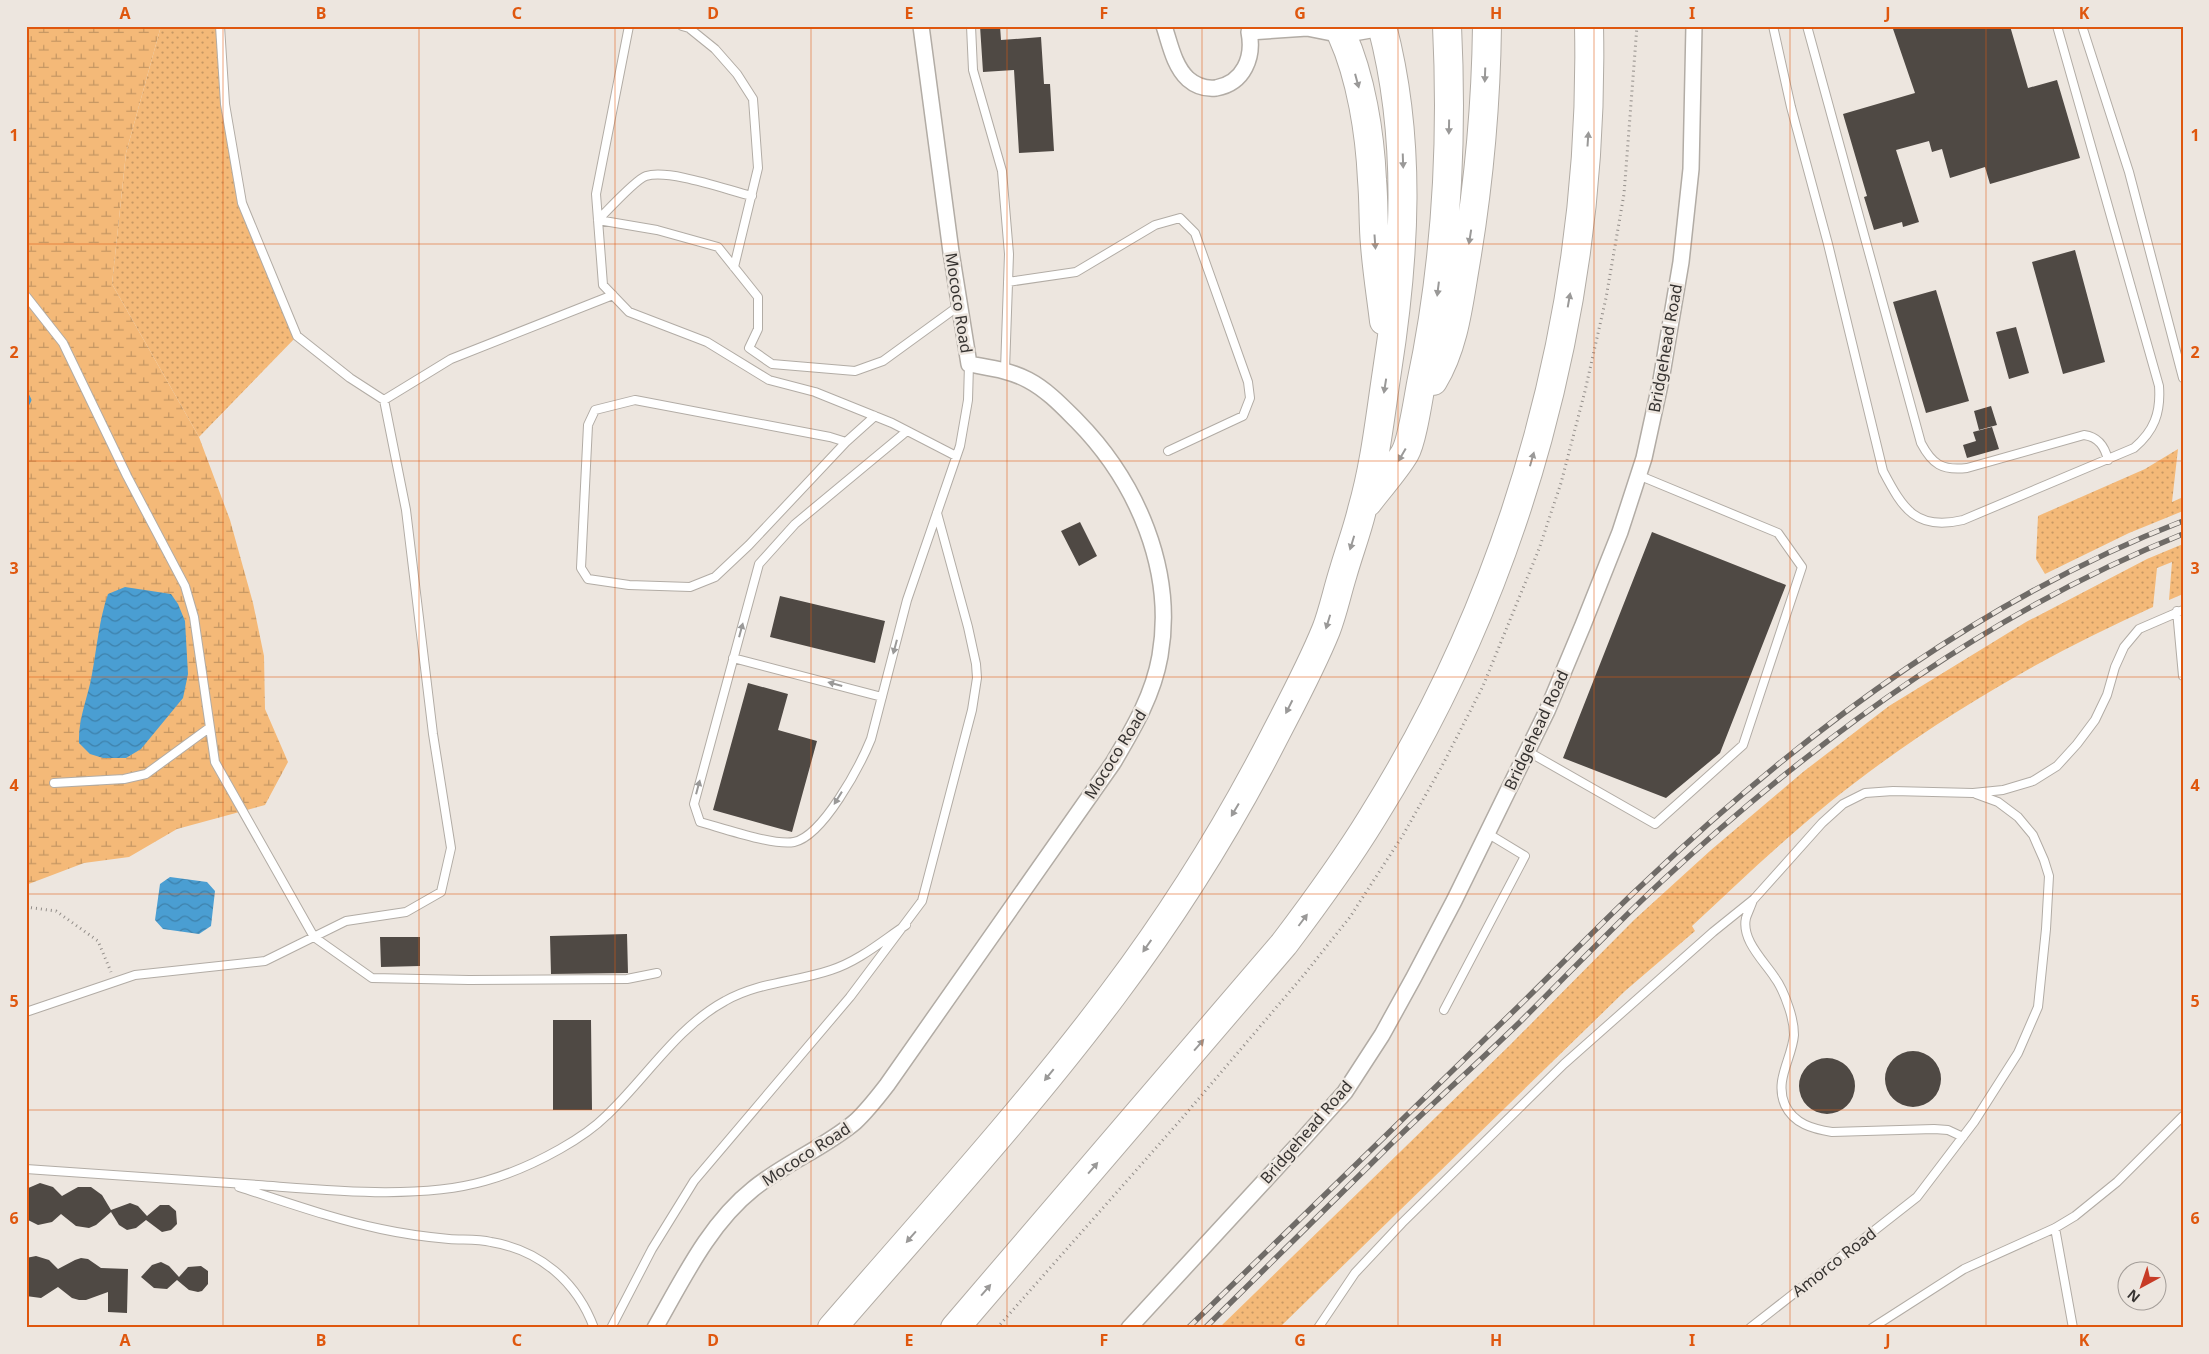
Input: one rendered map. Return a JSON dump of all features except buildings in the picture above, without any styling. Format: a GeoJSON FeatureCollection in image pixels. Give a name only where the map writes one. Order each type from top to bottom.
{"type":"FeatureCollection","features":[{"type":"Feature","properties":{"kind":"highway"},"geometry":{"type":"LineString","coordinates":[[1363,509],[1406,452],[1437,296],[1446,219],[1450,103],[1446,26]]}},
{"type":"Feature","properties":{"kind":"highway"},"geometry":{"type":"LineString","coordinates":[[1416,409],[1444,364],[1461,289],[1472,225],[1481,147],[1486,26]]}},
{"type":"Feature","properties":{"kind":"highway"},"geometry":{"type":"LineString","coordinates":[[955,1328],[1284,944],[1329,883],[1372,818],[1411,752],[1446,683],[1478,613],[1506,541],[1532,459],[1556,366],[1572,281],[1583,195],[1588,128],[1590,26]]}},
{"type":"Feature","properties":{"kind":"highway"},"geometry":{"type":"LineString","coordinates":[[832,1328],[1052,1072],[1124,979],[1200,867],[1259,767],[1294,698],[1326,628],[1363,509],[1373,460],[1400,276],[1403,176],[1397,99],[1382,27]]}},
{"type":"Feature","properties":{"kind":"highway"},"geometry":{"type":"LineString","coordinates":[[1342,35],[1349,49],[1367,133],[1372,180],[1374,246],[1389,357]]}},
{"type":"Feature","properties":{"kind":"street","name":"Mococo Road"},"geometry":{"type":"LineString","coordinates":[[655,1328],[707,1241],[730,1210],[772,1175],[830,1140],[855,1122],[872,1104],[1113,763],[1143,712],[1160,657],[1164,624],[1161,586],[1154,551],[1141,512],[1118,469],[1089,433],[1059,402],[1028,380],[1005,370],[969,364],[949,242],[920,26]]}},
{"type":"Feature","properties":{"kind":"street"},"geometry":{"type":"LineString","coordinates":[[1164,26],[1182,72],[1204,88],[1214,88],[1231,83],[1244,71],[1250,56],[1248,29],[1307,27],[1342,35],[1382,27]]}},
{"type":"Feature","properties":{"kind":"street","name":"Bridgehead Road"},"geometry":{"type":"LineString","coordinates":[[1129,1328],[1345,1092],[1382,1036],[1487,833],[1527,751],[1583,625],[1620,532],[1638,475],[1661,380],[1681,262],[1691,169],[1694,26]]}},
{"type":"Feature","properties":{"kind":"lane"},"geometry":{"type":"LineString","coordinates":[[26,1012],[135,975],[265,961],[346,922],[406,912],[441,892],[451,848],[433,734],[406,510],[384,400],[350,378],[297,336],[242,203],[225,104],[220,26]]}},
{"type":"Feature","properties":{"kind":"lane"},"geometry":{"type":"LineString","coordinates":[[629,26],[596,194],[603,285],[629,312],[707,342],[769,380],[815,392],[875,416],[956,456]]}},
{"type":"Feature","properties":{"kind":"lane"},"geometry":{"type":"LineString","coordinates":[[682,26],[689,28],[715,49],[737,74],[753,100],[758,168],[734,267]]}},
{"type":"Feature","properties":{"kind":"lane"},"geometry":{"type":"LineString","coordinates":[[971,26],[974,70],[1002,171],[1009,254],[1005,370]]}},
{"type":"Feature","properties":{"kind":"lane"},"geometry":{"type":"LineString","coordinates":[[1773,26],[1791,107],[1828,244],[1882,471],[1898,500],[1910,513],[1928,523],[1945,524],[1962,520],[2134,448],[2146,438],[2158,416],[2159,386],[2057,26]]}},
{"type":"Feature","properties":{"kind":"lane"},"geometry":{"type":"LineString","coordinates":[[1807,26],[1921,443],[1927,454],[1943,467],[1954,470],[2084,435],[2091,436],[2103,445],[2108,460]]}},
{"type":"Feature","properties":{"kind":"lane"},"geometry":{"type":"LineString","coordinates":[[2082,26],[2128,172],[2183,378]]}},
{"type":"Feature","properties":{"kind":"lane"},"geometry":{"type":"LineString","coordinates":[[598,220],[645,176],[662,174],[752,196]]}},
{"type":"Feature","properties":{"kind":"lane"},"geometry":{"type":"LineString","coordinates":[[1008,282],[1076,272],[1155,225],[1180,218],[1195,233],[1248,382],[1250,398],[1243,416],[1168,451]]}},
{"type":"Feature","properties":{"kind":"lane"},"geometry":{"type":"LineString","coordinates":[[598,220],[657,230],[718,247],[758,297],[758,329],[749,348],[772,364],[855,371],[883,361],[960,305]]}},
{"type":"Feature","properties":{"kind":"lane"},"geometry":{"type":"LineString","coordinates":[[384,400],[451,359],[613,295]]}},
{"type":"Feature","properties":{"kind":"lane"},"geometry":{"type":"LineString","coordinates":[[26,296],[63,343],[127,476],[184,586],[194,617],[215,762],[314,937],[372,978],[469,980],[627,979],[657,973]]}},
{"type":"Feature","properties":{"kind":"lane"},"geometry":{"type":"LineString","coordinates":[[907,431],[795,524],[758,564],[694,804],[700,822],[776,842],[793,843],[807,838],[820,826],[862,760],[871,739],[907,600],[956,456],[968,400],[969,364]]}},
{"type":"Feature","properties":{"kind":"lane"},"geometry":{"type":"LineString","coordinates":[[846,442],[830,436],[635,400],[595,410],[588,425],[581,568],[588,579],[629,585],[690,587],[715,578],[749,545],[846,442],[875,416]]}},
{"type":"Feature","properties":{"kind":"lane"},"geometry":{"type":"LineString","coordinates":[[1527,751],[1655,824],[1743,745],[1802,567],[1778,533],[1638,475]]}},
{"type":"Feature","properties":{"kind":"lane"},"geometry":{"type":"LineString","coordinates":[[611,1328],[652,1249],[694,1181],[850,997],[906,925],[922,901],[972,710],[977,678],[968,627],[937,513]]}},
{"type":"Feature","properties":{"kind":"lane"},"geometry":{"type":"LineString","coordinates":[[1318,1328],[1355,1273],[1402,1223],[1516,1110],[1604,1028],[1754,899],[1822,823],[1843,804],[1865,793],[1893,790],[1973,793],[2003,790],[2033,780],[2056,766],[2077,744],[2095,720],[2107,695],[2115,667],[2124,647],[2139,629],[2180,610],[2183,676]]}},
{"type":"Feature","properties":{"kind":"lane"},"geometry":{"type":"LineString","coordinates":[[733,658],[882,696]]}},
{"type":"Feature","properties":{"kind":"lane"},"geometry":{"type":"LineString","coordinates":[[54,783],[124,779],[146,774],[209,728]]}},
{"type":"Feature","properties":{"kind":"lane","name":"Amorco Road"},"geometry":{"type":"LineString","coordinates":[[1750,1328],[1918,1196],[1963,1138],[2018,1053],[2038,1007],[2049,876],[2033,835],[2018,817],[1998,802],[1973,793]]}},
{"type":"Feature","properties":{"kind":"lane"},"geometry":{"type":"LineString","coordinates":[[1444,1010],[1525,856],[1487,833]]}},
{"type":"Feature","properties":{"kind":"lane"},"geometry":{"type":"LineString","coordinates":[[1754,899],[1746,919],[1747,934],[1752,946],[1776,979],[1789,1007],[1793,1025],[1794,1036],[1782,1080],[1781,1091],[1789,1111],[1804,1124],[1815,1130],[1832,1132],[1934,1129],[1948,1130],[1963,1138]]}},
{"type":"Feature","properties":{"kind":"lane"},"geometry":{"type":"LineString","coordinates":[[26,1168],[228,1184],[397,1191],[441,1189],[484,1182],[562,1148],[605,1118],[675,1041],[700,1018],[725,1000],[757,988],[830,971],[855,960],[906,925]]}},
{"type":"Feature","properties":{"kind":"lane"},"geometry":{"type":"LineString","coordinates":[[1872,1328],[1964,1269],[2055,1228],[2075,1216],[2117,1182],[2183,1116]]}},
{"type":"Feature","properties":{"kind":"lane"},"geometry":{"type":"LineString","coordinates":[[228,1184],[342,1220],[381,1229],[450,1239],[491,1242],[517,1249],[541,1260],[561,1274],[590,1316],[594,1328]]}},
{"type":"Feature","properties":{"kind":"lane"},"geometry":{"type":"LineString","coordinates":[[2055,1228],[2073,1328]]}},
{"type":"Feature","properties":{"kind":"path"},"geometry":{"type":"LineString","coordinates":[[26,908],[56,911],[98,941],[116,982]]}},
{"type":"Feature","properties":{"kind":"green space"},"geometry":{"type":"Polygon","coordinates":[[[26,26],[161,26],[126,153],[112,284],[199,437],[230,520],[253,603],[264,656],[265,709],[288,762],[265,805],[177,829],[129,857],[84,863],[26,885],[26,26]]]}},
{"type":"Feature","properties":{"kind":"green space"},"geometry":{"type":"Polygon","coordinates":[[[161,26],[220,26],[225,104],[242,203],[297,336],[199,437],[112,284],[126,153],[161,26]]]}},
{"type":"Feature","properties":{"kind":"green space"},"geometry":{"type":"Polygon","coordinates":[[[2178,449],[2172,502],[2181,498],[2183,486],[2183,511],[2129,533],[2045,574],[2036,559],[2038,516],[2145,469],[2178,449]]]}},
{"type":"Feature","properties":{"kind":"green space"},"geometry":{"type":"Polygon","coordinates":[[[2183,544],[2183,594],[2169,600],[2172,562],[2157,568],[2153,607],[2068,648],[1985,694],[1945,719],[1868,773],[1795,832],[1692,926],[1695,931],[1625,991],[1279,1328],[1219,1328],[1510,1045],[1634,920],[1711,850],[1803,772],[1889,706],[2026,622],[2147,559],[2183,544]]]}},
{"type":"Feature","properties":{"kind":"water"},"geometry":{"type":"Polygon","coordinates":[[[125,587],[171,594],[178,604],[185,621],[188,674],[183,698],[141,749],[126,758],[103,758],[90,754],[79,743],[80,725],[90,683],[102,614],[108,594],[125,587]]]}},
{"type":"Feature","properties":{"kind":"water"},"geometry":{"type":"Polygon","coordinates":[[[170,877],[207,882],[215,891],[211,926],[199,934],[163,929],[155,920],[160,884],[170,877]]]}},
{"type":"Feature","properties":{"kind":"waterway"},"geometry":{"type":"LineString","coordinates":[[26,394],[29,400],[26,406]]}},
{"type":"Feature","properties":{"kind":"railway"},"geometry":{"type":"LineString","coordinates":[[1188,1328],[1628,898],[1765,775],[1829,724],[1895,676],[1964,631],[2035,590],[2108,553],[2183,521]]}},
{"type":"Feature","properties":{"kind":"railway"},"geometry":{"type":"LineString","coordinates":[[1205,1328],[1399,1136],[1521,1021],[1643,899],[1719,829],[1780,779],[1842,730],[1906,684],[1972,641],[2041,601],[2111,566],[2183,534]]}}]}
